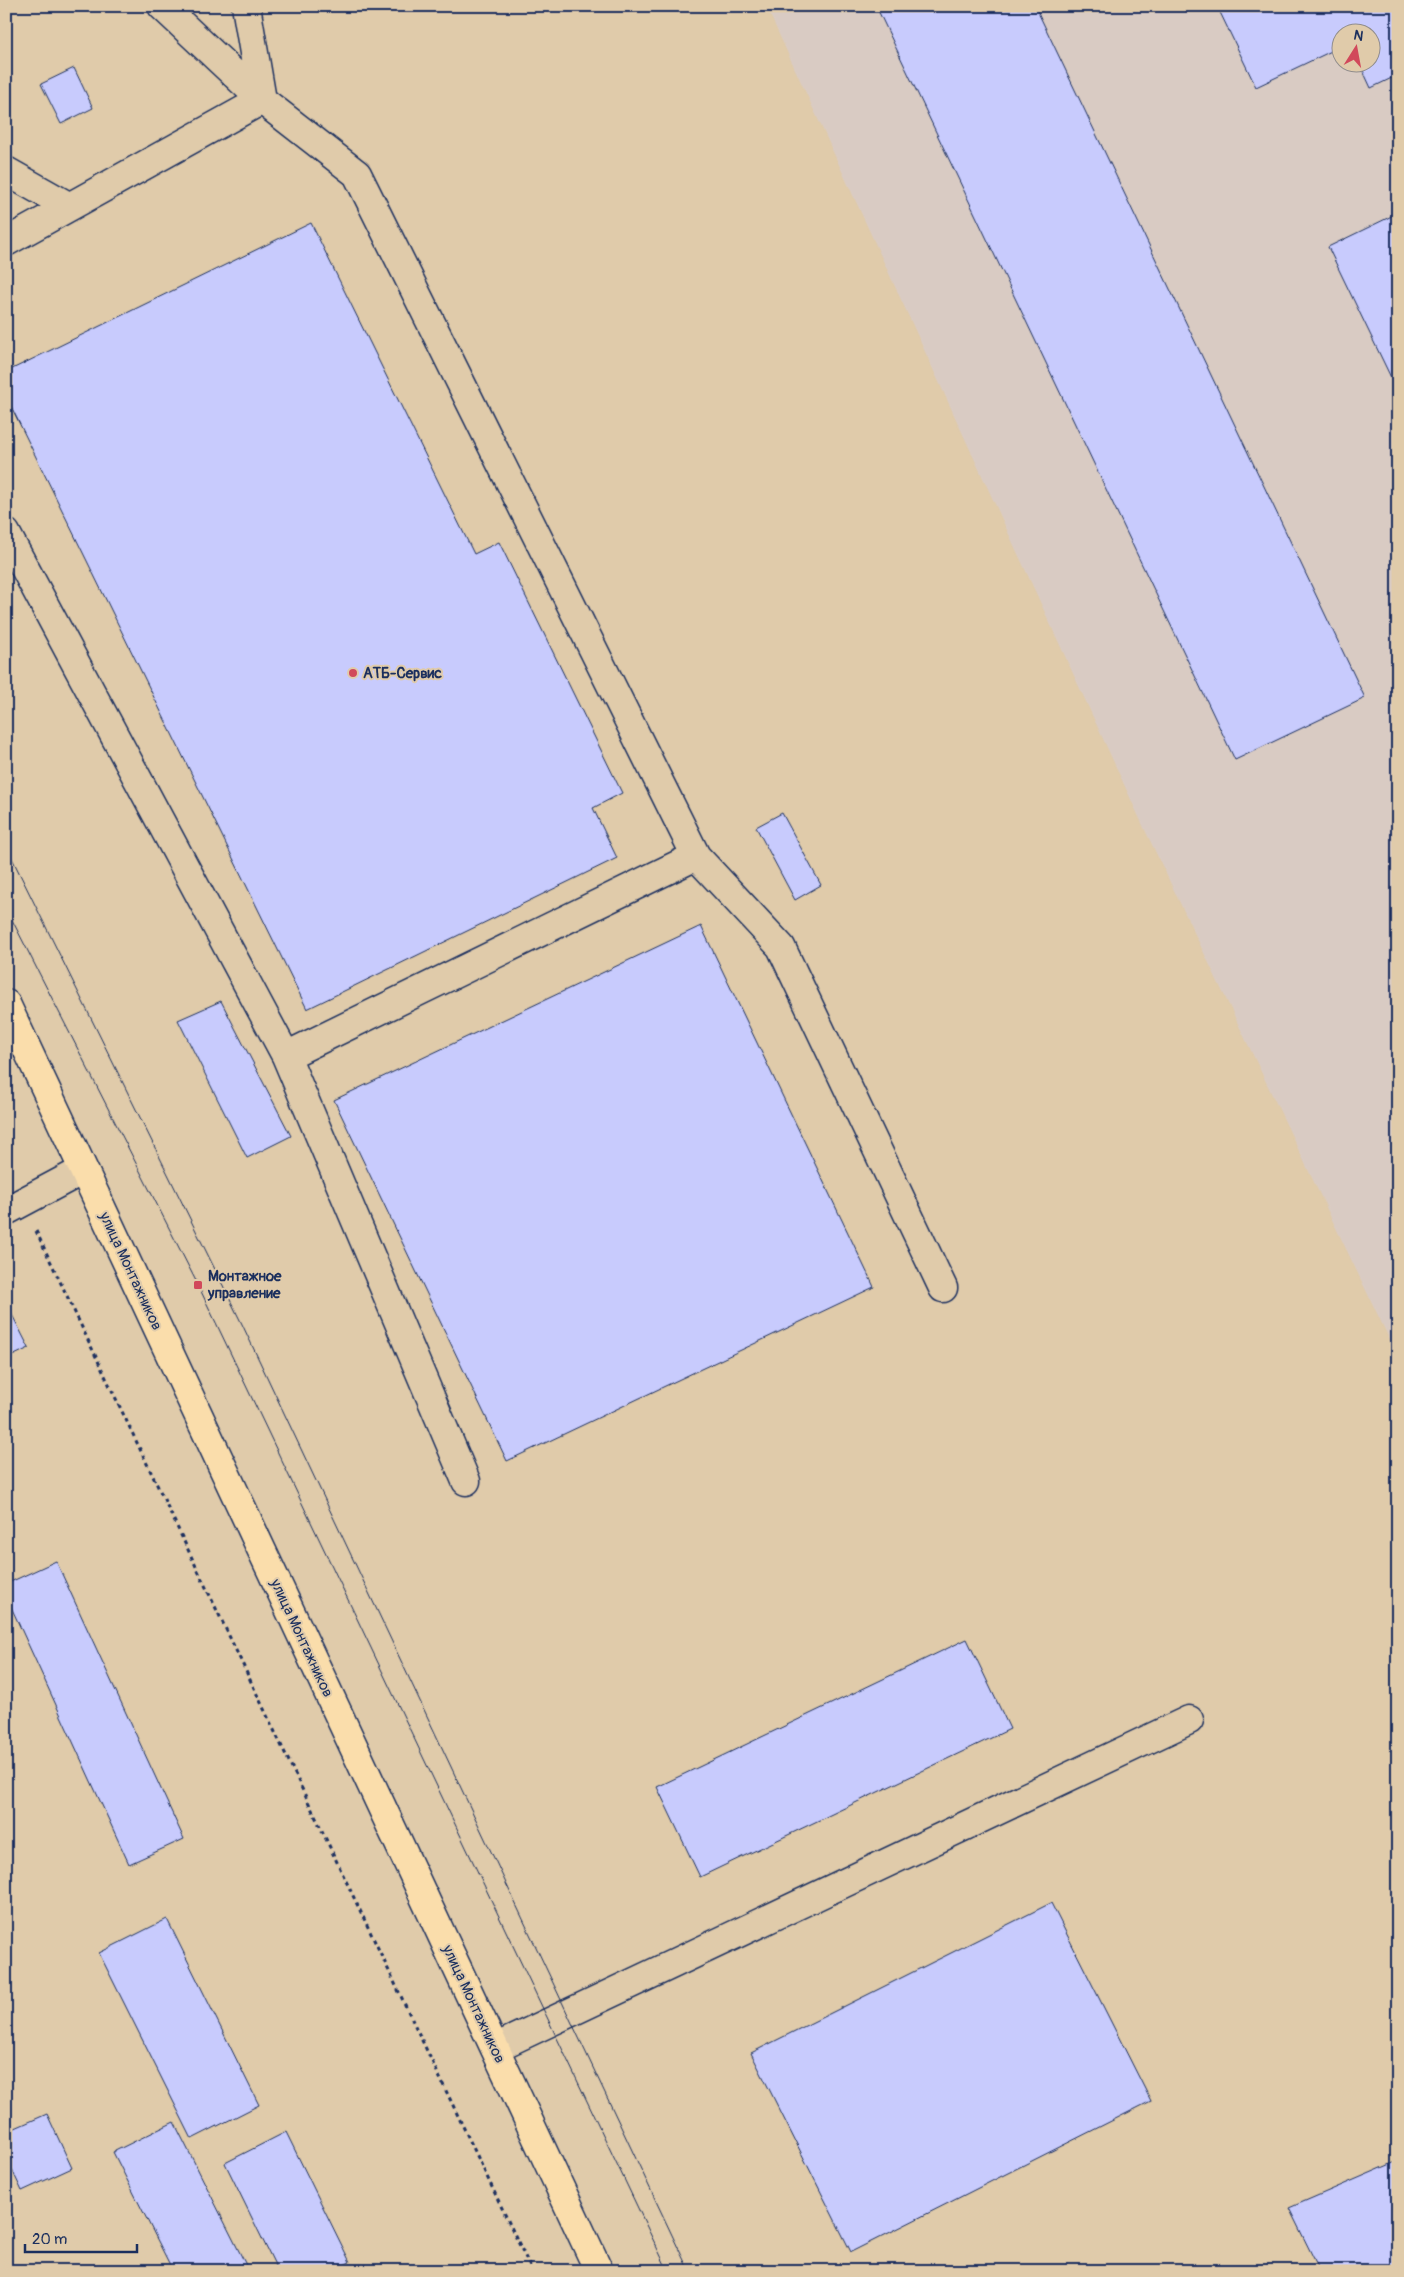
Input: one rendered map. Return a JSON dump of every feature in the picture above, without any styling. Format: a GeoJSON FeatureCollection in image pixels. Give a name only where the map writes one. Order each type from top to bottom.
{"type":"FeatureCollection","features":[{"type":"Feature","properties":{"kind":"main road","name":"улица Монтажников"},"geometry":{"type":"LineString","coordinates":[[6,1004],[599,2271]]}},
{"type":"Feature","properties":{"kind":"lane"},"geometry":{"type":"LineString","coordinates":[[162,6],[262,100],[357,174],[696,856],[781,947],[943,1288]]}},
{"type":"Feature","properties":{"kind":"lane"},"geometry":{"type":"LineString","coordinates":[[246,6],[262,100]]}},
{"type":"Feature","properties":{"kind":"lane"},"geometry":{"type":"LineString","coordinates":[[6,242],[262,100]]}},
{"type":"Feature","properties":{"kind":"lane"},"geometry":{"type":"LineString","coordinates":[[6,170],[68,206]]}},
{"type":"Feature","properties":{"kind":"lane"},"geometry":{"type":"LineString","coordinates":[[6,533],[286,1056],[466,1481]]}},
{"type":"Feature","properties":{"kind":"lane"},"geometry":{"type":"LineString","coordinates":[[286,1056],[696,856]]}},
{"type":"Feature","properties":{"kind":"lane"},"geometry":{"type":"LineString","coordinates":[[14,1206],[83,1170]]}},
{"type":"Feature","properties":{"kind":"lane"},"geometry":{"type":"LineString","coordinates":[[495,2048],[1189,1720]]}},
{"type":"Feature","properties":{"kind":"path"},"geometry":{"type":"LineString","coordinates":[[14,1206],[532,2271]]}},
{"type":"Feature","properties":{"kind":"shaded area"},"geometry":{"type":"Polygon","coordinates":[[[766,6],[1398,6],[1398,1357],[1145,830],[766,6]]]}},
{"type":"Feature","properties":{"kind":"building"},"geometry":{"type":"Polygon","coordinates":[[[876,6],[1035,6],[1365,698],[1235,760],[876,6]]]}},
{"type":"Feature","properties":{"kind":"building"},"geometry":{"type":"Polygon","coordinates":[[[1217,6],[1398,6],[1398,75],[1371,88],[1364,72],[1382,72],[1382,22],[1332,22],[1332,51],[1256,87],[1217,6]]]}},
{"type":"Feature","properties":{"kind":"building"},"geometry":{"type":"Polygon","coordinates":[[[74,68],[93,108],[61,124],[41,84],[74,68]]]}},
{"type":"Feature","properties":{"kind":"building"},"geometry":{"type":"Polygon","coordinates":[[[1398,213],[1398,392],[1328,247],[1398,213]]]}},
{"type":"Feature","properties":{"kind":"building","name":"АТБ-Сервис"},"geometry":{"type":"Polygon","coordinates":[[[311,223],[474,554],[499,542],[622,793],[593,808],[617,858],[307,1009],[6,396],[6,372],[311,223]]]}},
{"type":"Feature","properties":{"kind":"building"},"geometry":{"type":"Polygon","coordinates":[[[782,813],[821,885],[795,900],[756,827],[782,813]]]}},
{"type":"Feature","properties":{"kind":"building"},"geometry":{"type":"Polygon","coordinates":[[[701,926],[874,1287],[507,1461],[334,1100],[701,926]]]}},
{"type":"Feature","properties":{"kind":"building"},"geometry":{"type":"Polygon","coordinates":[[[221,1001],[291,1136],[247,1158],[178,1020],[221,1001]]]}},
{"type":"Feature","properties":{"kind":"building"},"geometry":{"type":"Polygon","coordinates":[[[6,1303],[29,1348],[6,1359],[6,1303]]]}},
{"type":"Feature","properties":{"kind":"building"},"geometry":{"type":"Polygon","coordinates":[[[56,1561],[184,1839],[129,1864],[6,1596],[6,1584],[56,1561]]]}},
{"type":"Feature","properties":{"kind":"building"},"geometry":{"type":"Polygon","coordinates":[[[967,1639],[1010,1729],[700,1877],[657,1787],[967,1639]]]}},
{"type":"Feature","properties":{"kind":"building"},"geometry":{"type":"Polygon","coordinates":[[[1051,1903],[1151,2101],[851,2252],[751,2053],[1051,1903]]]}},
{"type":"Feature","properties":{"kind":"building"},"geometry":{"type":"Polygon","coordinates":[[[167,1919],[259,2105],[192,2139],[99,1953],[167,1919]]]}},
{"type":"Feature","properties":{"kind":"building"},"geometry":{"type":"Polygon","coordinates":[[[47,2114],[72,2168],[22,2191],[6,2157],[6,2132],[47,2114]]]}},
{"type":"Feature","properties":{"kind":"building"},"geometry":{"type":"Polygon","coordinates":[[[174,2122],[249,2271],[173,2271],[113,2152],[174,2122]]]}},
{"type":"Feature","properties":{"kind":"building"},"geometry":{"type":"Polygon","coordinates":[[[286,2132],[350,2262],[331,2271],[278,2271],[225,2163],[286,2132]]]}},
{"type":"Feature","properties":{"kind":"building"},"geometry":{"type":"Polygon","coordinates":[[[1398,2161],[1398,2271],[1320,2271],[1289,2208],[1398,2161]]]}},
{"type":"Feature","properties":{"kind":"tram line"},"geometry":{"type":"LineString","coordinates":[[6,846],[242,1324],[689,2271]]}},
{"type":"Feature","properties":{"kind":"tram line"},"geometry":{"type":"LineString","coordinates":[[6,908],[198,1285],[668,2271]]}},
{"type":"Feature","properties":{"kind":"place","name":"АТБ-Сервис"},"geometry":{"type":"Point","coordinates":[353,673]}},
{"type":"Feature","properties":{"kind":"place","name":"Монтажное управление"},"geometry":{"type":"Point","coordinates":[198,1285]}}]}
